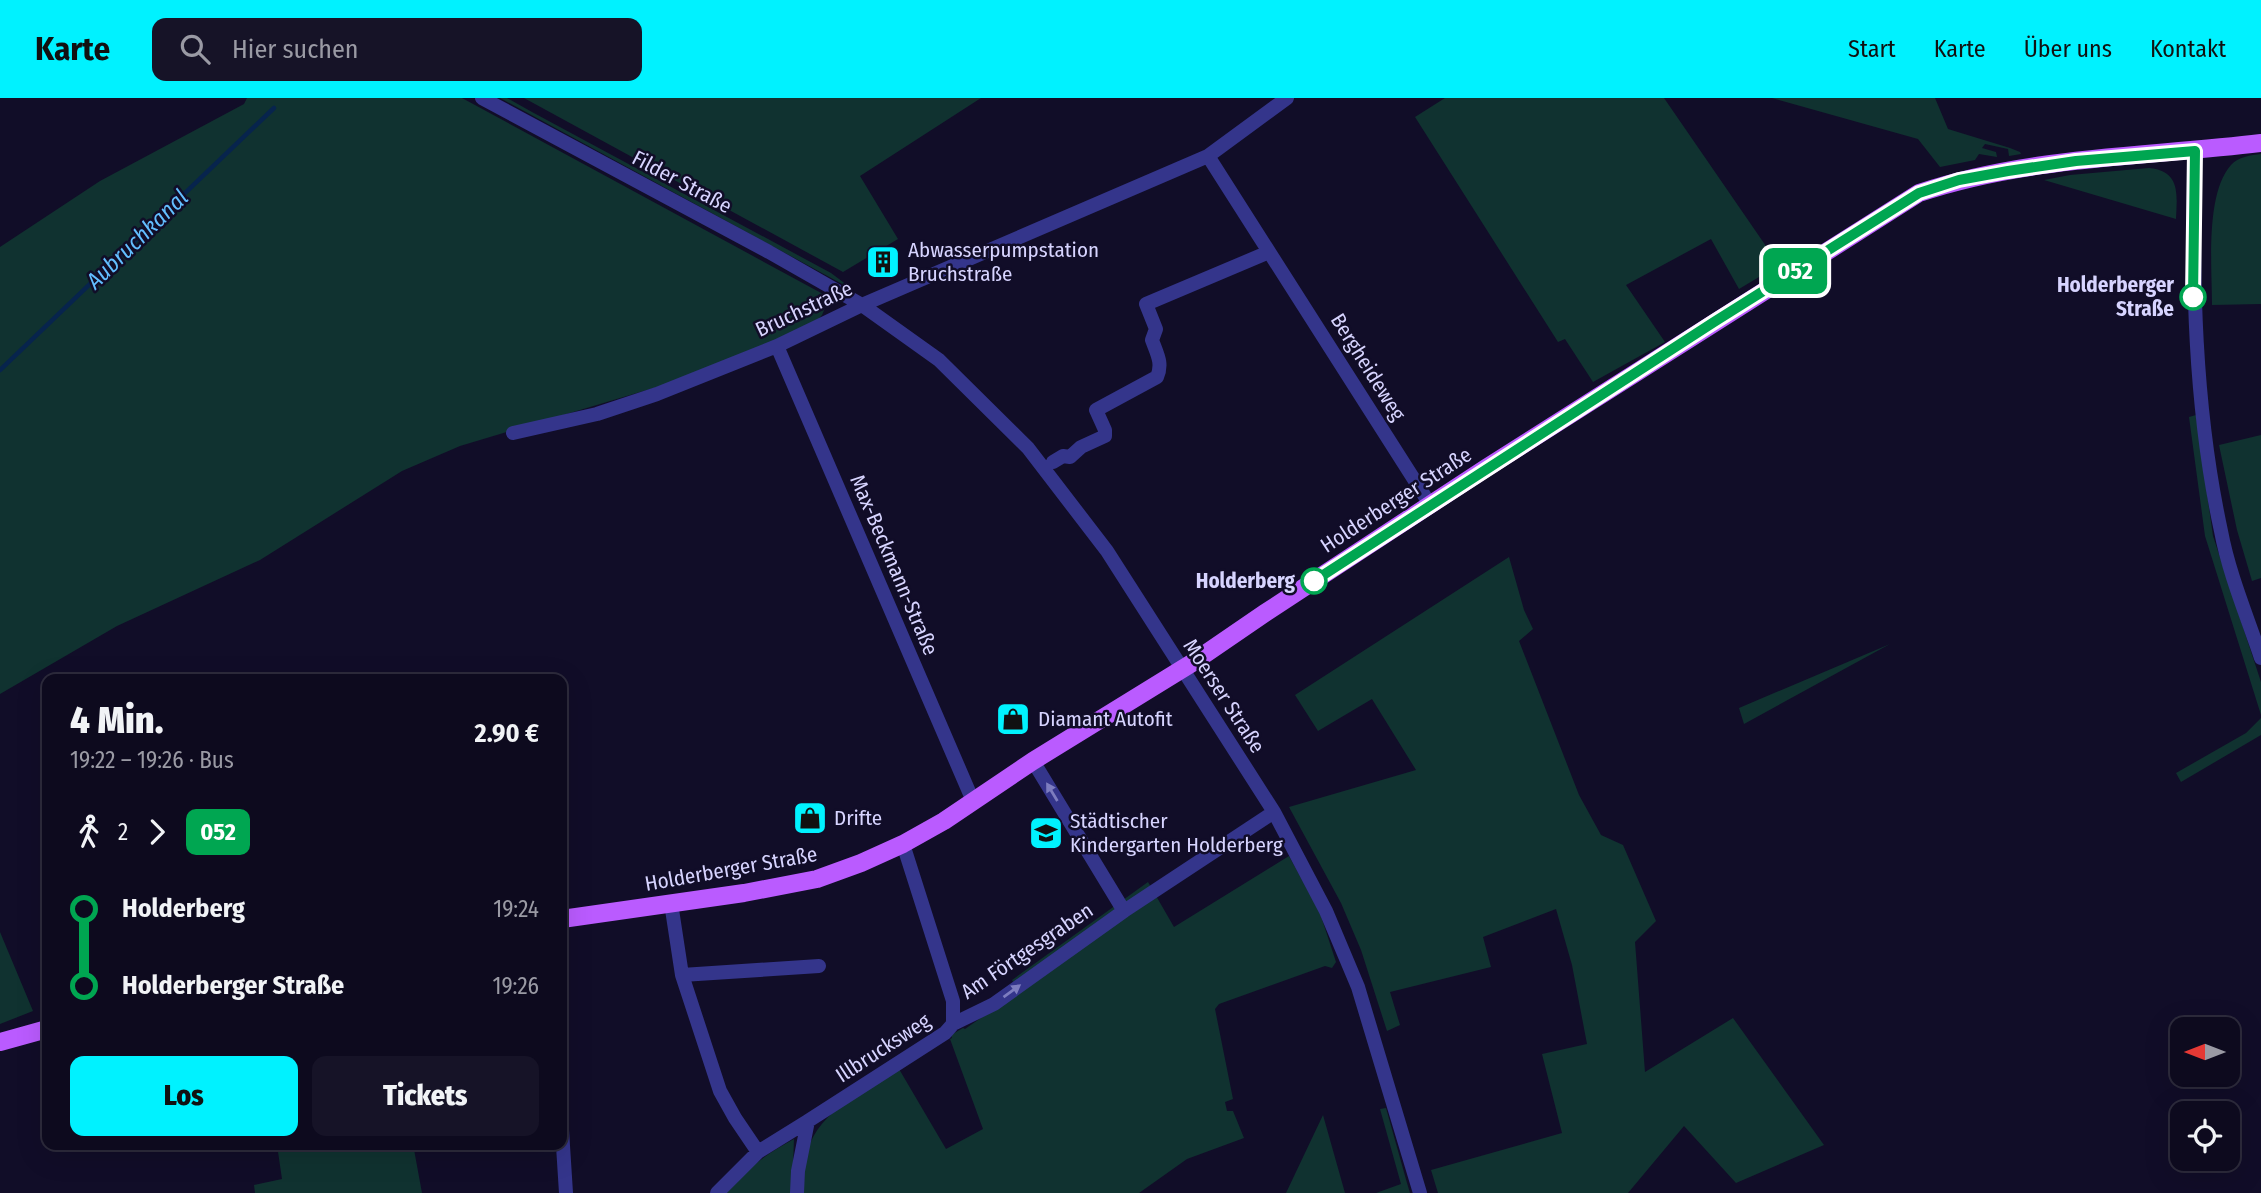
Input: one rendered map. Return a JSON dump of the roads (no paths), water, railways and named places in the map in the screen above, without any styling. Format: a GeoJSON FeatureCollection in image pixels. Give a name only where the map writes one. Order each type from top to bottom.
{"type":"FeatureCollection","features":[{"type":"Feature","properties":{"kind":"main road","name":"Holderberger Straße"},"geometry":{"type":"LineString","coordinates":[[567,918],[744,893],[817,879],[903,844],[944,821],[1033,761],[1182,669],[1714,322],[1919,193],[1959,180],[2076,161],[2261,144]]}},
{"type":"Feature","properties":{"kind":"main road"},"geometry":{"type":"LineString","coordinates":[[0,1042],[42,1030]]}},
{"type":"Feature","properties":{"kind":"street","name":"Filder Straße"},"geometry":{"type":"LineString","coordinates":[[482,98],[862,305]]}},
{"type":"Feature","properties":{"kind":"street","name":"Bruchstraße"},"geometry":{"type":"LineString","coordinates":[[513,433],[597,414],[777,346],[862,305],[1208,156],[1287,98]]}},
{"type":"Feature","properties":{"kind":"street"},"geometry":{"type":"LineString","coordinates":[[2195,151],[2193,298],[2206,452],[2221,534],[2261,657]]}},
{"type":"Feature","properties":{"kind":"street","name":"Bergheideweg"},"geometry":{"type":"LineString","coordinates":[[1208,156],[1431,506]]}},
{"type":"Feature","properties":{"kind":"street"},"geometry":{"type":"LineString","coordinates":[[1053,462],[1063,456],[1070,457],[1081,447],[1105,436],[1096,410],[1157,377],[1160,361],[1152,340],[1156,329],[1146,304],[1269,252]]}},
{"type":"Feature","properties":{"kind":"street","name":"Moerser Straße"},"geometry":{"type":"LineString","coordinates":[[862,305],[939,360],[1028,448],[1107,551],[1274,812],[1326,911],[1358,987],[1420,1193]]}},
{"type":"Feature","properties":{"kind":"street","name":"Max-Beckmann-Straße"},"geometry":{"type":"LineString","coordinates":[[777,346],[973,801]]}},
{"type":"Feature","properties":{"kind":"street","name":"Am Förtgesgraben"},"geometry":{"type":"LineString","coordinates":[[1033,761],[1124,911]]}},
{"type":"Feature","properties":{"kind":"street","name":"Am Förtgesgraben"},"geometry":{"type":"LineString","coordinates":[[953,1024],[994,1004],[1124,911],[1274,812]]}},
{"type":"Feature","properties":{"kind":"street","name":"Illbrucksweg"},"geometry":{"type":"LineString","coordinates":[[716,1193],[758,1152],[945,1033],[953,1024],[953,1001],[903,844]]}},
{"type":"Feature","properties":{"kind":"street"},"geometry":{"type":"LineString","coordinates":[[671,903],[682,975],[720,1091],[758,1152]]}},
{"type":"Feature","properties":{"kind":"street"},"geometry":{"type":"LineString","coordinates":[[682,975],[819,966]]}},
{"type":"Feature","properties":{"kind":"street"},"geometry":{"type":"LineString","coordinates":[[797,1193],[798,1171],[808,1121]]}},
{"type":"Feature","properties":{"kind":"street"},"geometry":{"type":"LineString","coordinates":[[563,1150],[566,1193]]}},
{"type":"Feature","properties":{"kind":"waterway","name":"Aubruchkanal"},"geometry":{"type":"LineString","coordinates":[[0,370],[274,108]]}},
{"type":"Feature","properties":{"kind":"place","name":"Abwasserpumpstation Bruchstraße"},"geometry":{"type":"Point","coordinates":[883,262]}},
{"type":"Feature","properties":{"kind":"place","name":"Holderberger Straße"},"geometry":{"type":"Point","coordinates":[2193,297]}},
{"type":"Feature","properties":{"kind":"place","name":"Holderberg"},"geometry":{"type":"Point","coordinates":[1314,581]}},
{"type":"Feature","properties":{"kind":"place","name":"Diamant Autofit"},"geometry":{"type":"Point","coordinates":[1013,719]}},
{"type":"Feature","properties":{"kind":"place","name":"Drifte"},"geometry":{"type":"Point","coordinates":[810,818]}},
{"type":"Feature","properties":{"kind":"place","name":"Städtischer Kindergarten Holderberg"},"geometry":{"type":"Point","coordinates":[1046,833]}}]}
